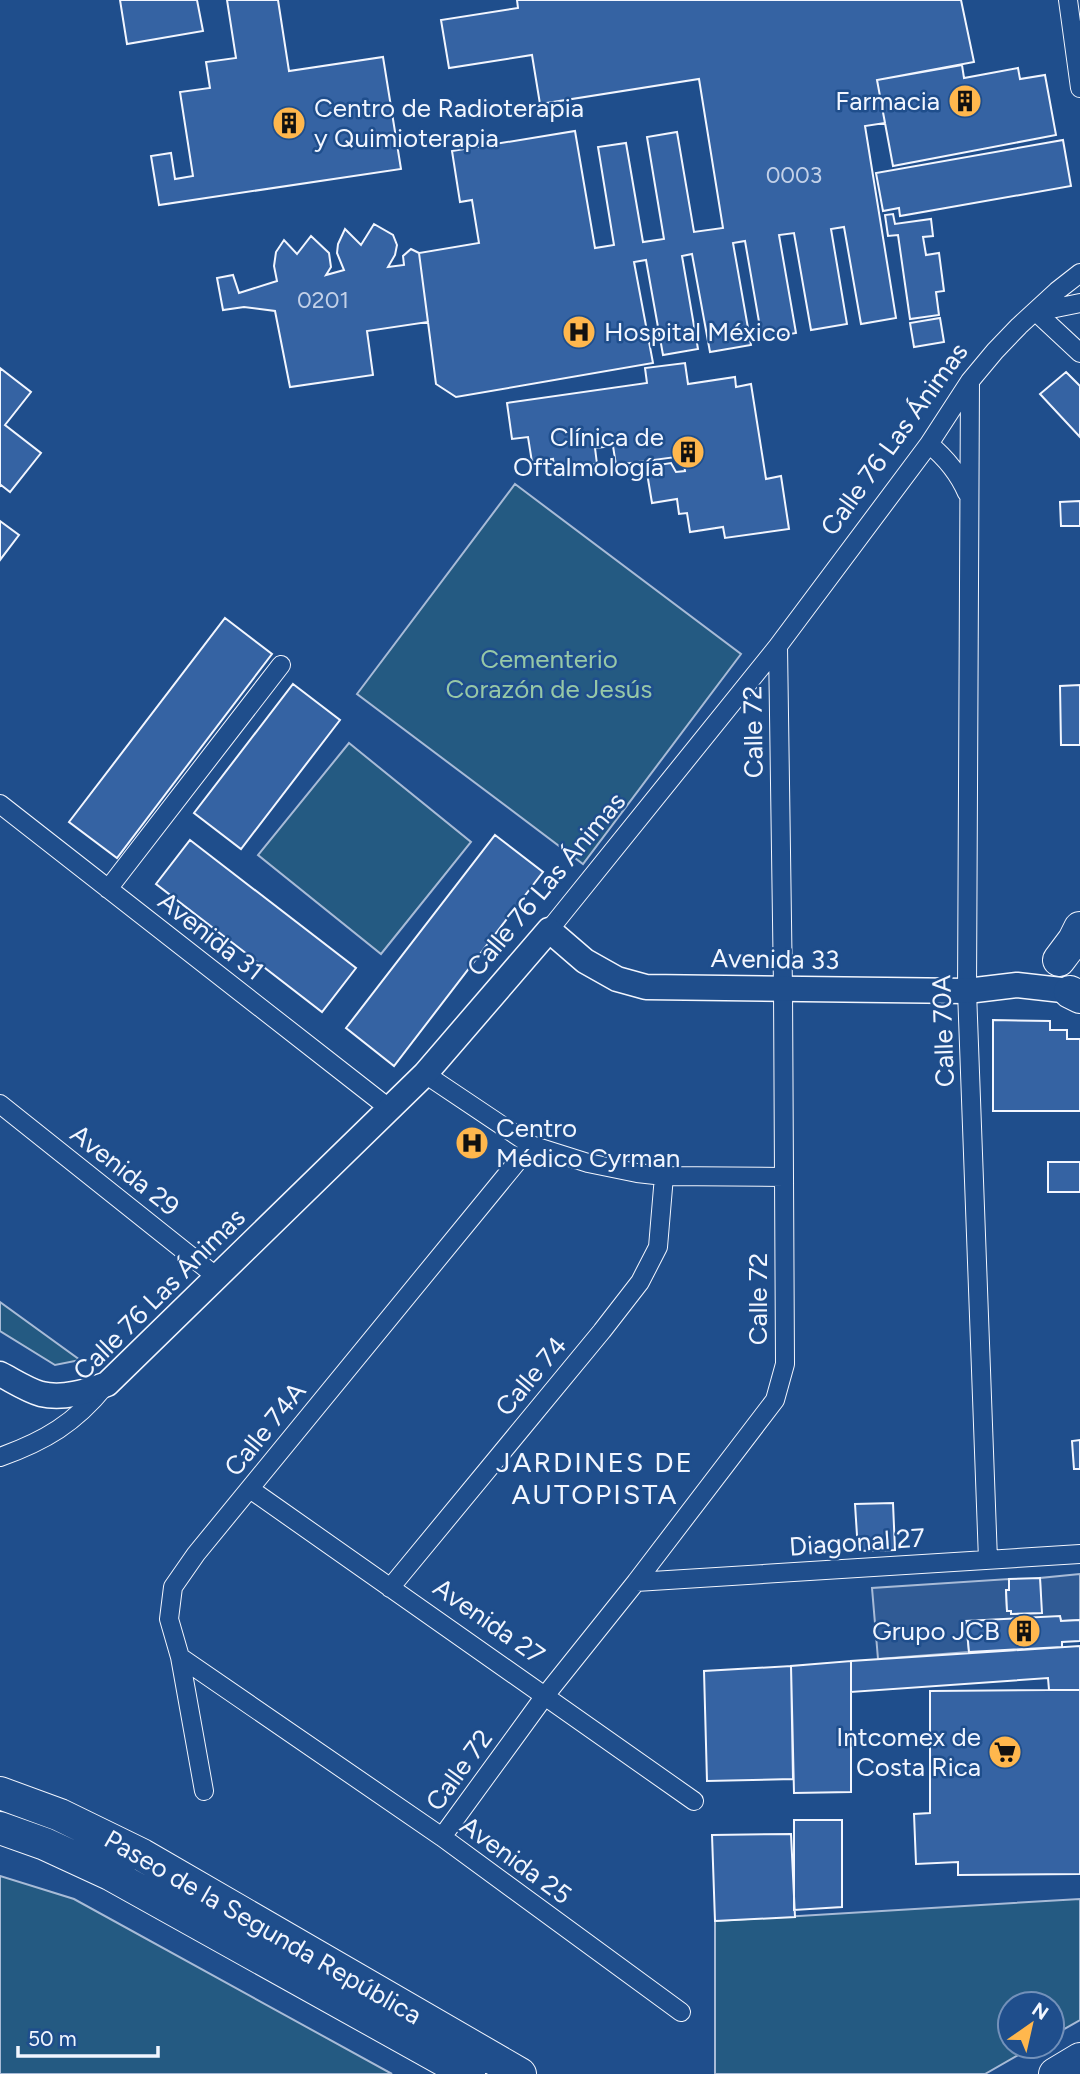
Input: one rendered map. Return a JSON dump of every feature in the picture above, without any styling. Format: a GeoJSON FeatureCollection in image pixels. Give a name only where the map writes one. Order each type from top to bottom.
{"type":"FeatureCollection","features":[{"type":"Feature","properties":{"kind":"highway"},"geometry":{"type":"LineString","coordinates":[[1070,953],[1080,928]]}},
{"type":"Feature","properties":{"kind":"highway","name":"Paseo de la Segunda República"},"geometry":{"type":"LineString","coordinates":[[0,1793],[60,1815],[142,1855],[520,2074]]}},
{"type":"Feature","properties":{"kind":"highway","name":"Paseo de la Segunda República"},"geometry":{"type":"LineString","coordinates":[[0,1828],[44,1844],[110,1874],[469,2074]]}},
{"type":"Feature","properties":{"kind":"highway"},"geometry":{"type":"LineString","coordinates":[[1055,2074],[1080,2059]]}},
{"type":"Feature","properties":{"kind":"street"},"geometry":{"type":"LineString","coordinates":[[1068,0],[1080,88]]}},
{"type":"Feature","properties":{"kind":"street","name":"Calle 76 Las Ánimas"},"geometry":{"type":"LineString","coordinates":[[0,1457],[46,1437],[88,1407],[107,1384],[425,1074],[549,929],[778,646],[929,444],[970,381],[995,351],[1057,291],[1080,273]]}},
{"type":"Feature","properties":{"kind":"street"},"geometry":{"type":"LineString","coordinates":[[1036,312],[1080,303]]}},
{"type":"Feature","properties":{"kind":"street"},"geometry":{"type":"LineString","coordinates":[[1036,312],[1080,353]]}},
{"type":"Feature","properties":{"kind":"street","name":"Calle 70A"},"geometry":{"type":"LineString","coordinates":[[970,381],[967,991],[988,1560]]}},
{"type":"Feature","properties":{"kind":"street","name":"Calle 70A"},"geometry":{"type":"LineString","coordinates":[[929,444],[949,462],[960,477],[970,500]]}},
{"type":"Feature","properties":{"kind":"street","name":"Calle 72"},"geometry":{"type":"LineString","coordinates":[[442,1837],[544,1696],[636,1582],[775,1400],[785,1364],[778,646]]}},
{"type":"Feature","properties":{"kind":"street"},"geometry":{"type":"LineString","coordinates":[[108,889],[281,666]]}},
{"type":"Feature","properties":{"kind":"street","name":"Avenida 31"},"geometry":{"type":"LineString","coordinates":[[2,809],[390,1109]]}},
{"type":"Feature","properties":{"kind":"street","name":"Avenida 33"},"geometry":{"type":"LineString","coordinates":[[549,929],[585,961],[617,979],[646,987],[967,991],[1017,985],[1077,994]]}},
{"type":"Feature","properties":{"kind":"street","name":"Avenida 33"},"geometry":{"type":"LineString","coordinates":[[1017,985],[1070,953]]}},
{"type":"Feature","properties":{"kind":"street"},"geometry":{"type":"LineString","coordinates":[[425,1074],[531,1145],[588,1163],[664,1176],[784,1177]]}},
{"type":"Feature","properties":{"kind":"street","name":"Avenida 29"},"geometry":{"type":"LineString","coordinates":[[0,1104],[217,1277]]}},
{"type":"Feature","properties":{"kind":"street","name":"Calle 74A"},"geometry":{"type":"LineString","coordinates":[[204,1791],[180,1657],[169,1619],[173,1587],[196,1554],[531,1145]]}},
{"type":"Feature","properties":{"kind":"street","name":"Calle 74"},"geometry":{"type":"LineString","coordinates":[[390,1588],[640,1282],[658,1247],[664,1176]]}},
{"type":"Feature","properties":{"kind":"street"},"geometry":{"type":"LineString","coordinates":[[0,1374],[41,1394],[68,1395],[107,1384]]}},
{"type":"Feature","properties":{"kind":"street","name":"Avenida 27"},"geometry":{"type":"LineString","coordinates":[[250,1489],[694,1801]]}},
{"type":"Feature","properties":{"kind":"street","name":"Diagonal 27"},"geometry":{"type":"LineString","coordinates":[[636,1582],[1080,1554]]}},
{"type":"Feature","properties":{"kind":"street","name":"Avenida 25"},"geometry":{"type":"LineString","coordinates":[[180,1657],[442,1837],[681,2012]]}},
{"type":"Feature","properties":{"kind":"green space","name":"Cementerio Corazón de Jesús"},"geometry":{"type":"Polygon","coordinates":[[[515,484],[741,654],[583,864],[357,694],[515,484]]]}},
{"type":"Feature","properties":{"kind":"green space"},"geometry":{"type":"Polygon","coordinates":[[[349,743],[471,842],[381,954],[258,855],[349,743]]]}},
{"type":"Feature","properties":{"kind":"green space"},"geometry":{"type":"Polygon","coordinates":[[[0,1302],[80,1360],[55,1365],[0,1331],[0,1302]]]}},
{"type":"Feature","properties":{"kind":"green space"},"geometry":{"type":"Polygon","coordinates":[[[0,1876],[74,1899],[392,2074],[0,2074],[0,1876]]]}},
{"type":"Feature","properties":{"kind":"green space"},"geometry":{"type":"Polygon","coordinates":[[[1080,1899],[1080,2020],[1066,2028],[1066,1990],[996,1990],[996,2060],[1010,2060],[985,2074],[715,2074],[715,1921],[1080,1899]]]}},
{"type":"Feature","properties":{"kind":"shaded area"},"geometry":{"type":"Polygon","coordinates":[[[1080,1574],[1080,1620],[1061,1621],[1060,1617],[966,1622],[969,1652],[878,1659],[872,1588],[1009,1579],[1009,1590],[1006,1590],[1007,1611],[1012,1614],[1041,1613],[1040,1578],[1080,1574]]]}},
{"type":"Feature","properties":{"kind":"building"},"geometry":{"type":"Polygon","coordinates":[[[120,0],[197,0],[203,31],[127,44],[120,0]]]}},
{"type":"Feature","properties":{"kind":"building","name":"Centro de Radioterapia y Quimioterapia"},"geometry":{"type":"Polygon","coordinates":[[[227,0],[278,0],[289,71],[383,57],[401,169],[159,205],[151,156],[171,153],[175,179],[193,176],[180,92],[210,88],[206,62],[236,58],[227,0]]]}},
{"type":"Feature","properties":{"kind":"building"},"geometry":{"type":"Polygon","coordinates":[[[517,0],[961,0],[974,62],[877,80],[885,123],[865,126],[896,318],[861,324],[844,227],[831,229],[847,324],[811,330],[794,233],[779,235],[796,333],[762,339],[745,241],[733,243],[751,345],[710,352],[692,254],[682,256],[698,349],[663,355],[646,260],[634,262],[653,363],[456,397],[436,384],[419,253],[479,243],[472,200],[460,202],[452,151],[575,131],[595,248],[614,245],[598,147],[626,143],[643,242],[664,239],[647,137],[677,132],[694,232],[723,228],[699,79],[540,104],[532,55],[449,68],[441,20],[518,8],[517,0]]]}},
{"type":"Feature","properties":{"kind":"building","name":"Farmacia"},"geometry":{"type":"Polygon","coordinates":[[[962,65],[964,78],[1018,68],[1020,79],[1045,75],[1056,135],[893,166],[877,80],[962,65]]]}},
{"type":"Feature","properties":{"kind":"building"},"geometry":{"type":"Polygon","coordinates":[[[1063,140],[1071,186],[900,216],[899,208],[883,211],[876,173],[1063,140]]]}},
{"type":"Feature","properties":{"kind":"building"},"geometry":{"type":"Polygon","coordinates":[[[893,214],[895,224],[931,219],[933,236],[923,237],[926,255],[939,253],[944,291],[936,292],[939,315],[910,319],[898,235],[888,236],[885,215],[893,214]]]}},
{"type":"Feature","properties":{"kind":"building"},"geometry":{"type":"Polygon","coordinates":[[[374,224],[393,235],[397,245],[388,267],[404,265],[403,256],[411,249],[419,253],[428,322],[367,331],[373,375],[290,387],[275,311],[244,307],[223,310],[217,278],[233,275],[239,293],[277,281],[274,266],[276,252],[284,240],[297,254],[311,236],[329,253],[331,267],[326,275],[344,270],[337,253],[345,229],[361,245],[374,224]]]}},
{"type":"Feature","properties":{"kind":"building"},"geometry":{"type":"Polygon","coordinates":[[[940,318],[944,342],[914,347],[910,323],[940,318]]]}},
{"type":"Feature","properties":{"kind":"building","name":"Clínica de Oftalmología"},"geometry":{"type":"Polygon","coordinates":[[[685,363],[688,384],[735,377],[736,387],[751,384],[766,479],[781,476],[789,529],[725,538],[723,527],[690,532],[687,513],[679,514],[677,499],[652,503],[646,467],[671,463],[676,472],[685,471],[683,456],[616,465],[613,446],[595,448],[597,464],[555,470],[553,459],[532,462],[528,437],[512,439],[507,403],[647,383],[645,368],[685,363]]]}},
{"type":"Feature","properties":{"kind":"building"},"geometry":{"type":"Polygon","coordinates":[[[0,368],[31,392],[5,425],[41,453],[10,492],[0,486],[0,368]]]}},
{"type":"Feature","properties":{"kind":"building"},"geometry":{"type":"Polygon","coordinates":[[[1066,372],[1080,386],[1080,437],[1040,394],[1066,372]]]}},
{"type":"Feature","properties":{"kind":"building"},"geometry":{"type":"Polygon","coordinates":[[[1080,501],[1080,526],[1061,526],[1060,502],[1080,501]]]}},
{"type":"Feature","properties":{"kind":"building"},"geometry":{"type":"Polygon","coordinates":[[[0,521],[19,535],[0,560],[0,521]]]}},
{"type":"Feature","properties":{"kind":"building"},"geometry":{"type":"Polygon","coordinates":[[[225,618],[272,654],[117,858],[69,822],[225,618]]]}},
{"type":"Feature","properties":{"kind":"building"},"geometry":{"type":"Polygon","coordinates":[[[293,684],[340,720],[241,849],[194,813],[293,684]]]}},
{"type":"Feature","properties":{"kind":"building"},"geometry":{"type":"Polygon","coordinates":[[[1080,685],[1080,745],[1061,745],[1060,686],[1080,685]]]}},
{"type":"Feature","properties":{"kind":"building"},"geometry":{"type":"Polygon","coordinates":[[[495,835],[543,872],[394,1066],[346,1028],[495,835]]]}},
{"type":"Feature","properties":{"kind":"building"},"geometry":{"type":"Polygon","coordinates":[[[190,840],[356,968],[322,1012],[156,884],[190,840]]]}},
{"type":"Feature","properties":{"kind":"building"},"geometry":{"type":"Polygon","coordinates":[[[993,1020],[1050,1021],[1050,1030],[1067,1030],[1067,1039],[1080,1039],[1080,1111],[993,1111],[993,1020]]]}},
{"type":"Feature","properties":{"kind":"building"},"geometry":{"type":"Polygon","coordinates":[[[1048,1162],[1080,1162],[1080,1192],[1048,1192],[1048,1162]]]}},
{"type":"Feature","properties":{"kind":"building"},"geometry":{"type":"Polygon","coordinates":[[[1080,1440],[1080,1469],[1074,1469],[1072,1441],[1080,1440]]]}},
{"type":"Feature","properties":{"kind":"building"},"geometry":{"type":"Polygon","coordinates":[[[893,1503],[895,1550],[858,1551],[855,1504],[893,1503]]]}},
{"type":"Feature","properties":{"kind":"building"},"geometry":{"type":"Polygon","coordinates":[[[1040,1578],[1042,1613],[1011,1614],[1011,1611],[1007,1611],[1006,1590],[1009,1590],[1009,1579],[1040,1578]]]}},
{"type":"Feature","properties":{"kind":"building","name":"Grupo JCB"},"geometry":{"type":"Polygon","coordinates":[[[1060,1616],[1061,1621],[1080,1620],[1080,1641],[1062,1642],[1062,1647],[969,1652],[966,1621],[1060,1616]]]}},
{"type":"Feature","properties":{"kind":"building"},"geometry":{"type":"Polygon","coordinates":[[[1080,1646],[1080,1690],[1049,1690],[1048,1678],[851,1692],[851,1661],[1080,1646]]]}},
{"type":"Feature","properties":{"kind":"building"},"geometry":{"type":"Polygon","coordinates":[[[851,1661],[851,1792],[794,1793],[791,1666],[851,1661]]]}},
{"type":"Feature","properties":{"kind":"building"},"geometry":{"type":"Polygon","coordinates":[[[791,1666],[793,1779],[707,1781],[704,1671],[791,1666]]]}},
{"type":"Feature","properties":{"kind":"building","name":"Intcomex de Costa Rica"},"geometry":{"type":"Polygon","coordinates":[[[1080,1690],[1080,1874],[958,1875],[958,1862],[916,1864],[914,1814],[930,1813],[930,1691],[1080,1690]]]}},
{"type":"Feature","properties":{"kind":"building"},"geometry":{"type":"Polygon","coordinates":[[[794,1820],[842,1820],[842,1907],[794,1910],[794,1820]]]}},
{"type":"Feature","properties":{"kind":"building"},"geometry":{"type":"Polygon","coordinates":[[[791,1834],[795,1917],[715,1921],[712,1835],[791,1834]]]}},
{"type":"Feature","properties":{"kind":"place","name":"Farmacia"},"geometry":{"type":"Point","coordinates":[965,101]}},
{"type":"Feature","properties":{"kind":"place","name":"Centro de Radioterapia y Quimioterapia"},"geometry":{"type":"Point","coordinates":[289,123]}},
{"type":"Feature","properties":{"kind":"place","name":"Hospital México"},"geometry":{"type":"Point","coordinates":[579,332]}},
{"type":"Feature","properties":{"kind":"place","name":"Clínica de Oftalmología"},"geometry":{"type":"Point","coordinates":[688,452]}},
{"type":"Feature","properties":{"kind":"place","name":"Centro Médico Cyrman"},"geometry":{"type":"Point","coordinates":[472,1143]}},
{"type":"Feature","properties":{"kind":"place","name":"Grupo JCB"},"geometry":{"type":"Point","coordinates":[1024,1631]}},
{"type":"Feature","properties":{"kind":"place","name":"Intcomex de Costa Rica"},"geometry":{"type":"Point","coordinates":[1005,1752]}},
{"type":"Feature","properties":{"kind":"district","name":"JARDINES DE AUTOPISTA"},"geometry":{"type":"Point","coordinates":[595,1478]}}]}
